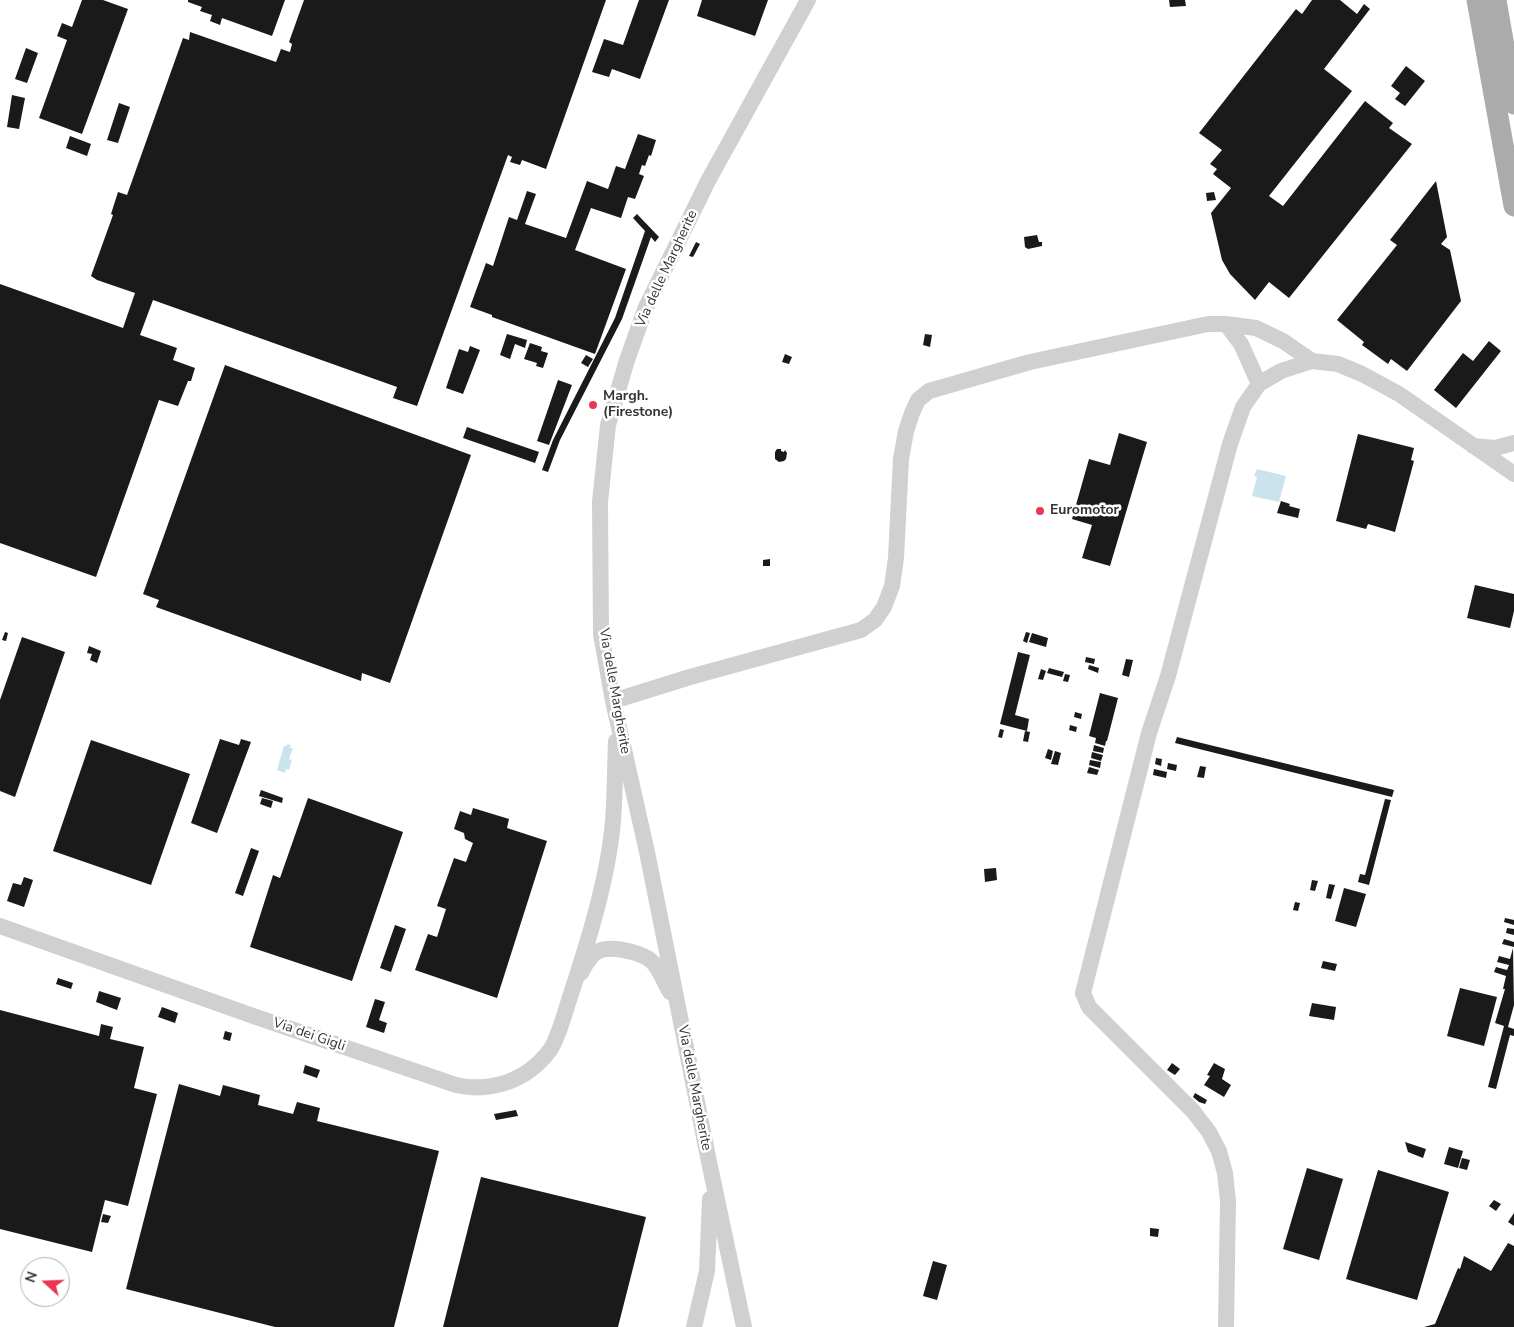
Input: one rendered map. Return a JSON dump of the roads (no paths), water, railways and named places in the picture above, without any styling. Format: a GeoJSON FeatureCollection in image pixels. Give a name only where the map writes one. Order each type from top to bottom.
{"type":"FeatureCollection","features":[{"type":"Feature","properties":{"kind":"main road"},"geometry":{"type":"LineString","coordinates":[[1478,0],[1514,206]]}},
{"type":"Feature","properties":{"kind":"main road"},"geometry":{"type":"LineString","coordinates":[[1496,0],[1514,104]]}},
{"type":"Feature","properties":{"kind":"street","name":"Via delle Margherite"},"geometry":{"type":"LineString","coordinates":[[744,1327],[601,634],[600,502],[608,425],[627,360],[646,307],[708,181],[808,0]]}},
{"type":"Feature","properties":{"kind":"street"},"geometry":{"type":"LineString","coordinates":[[615,709],[690,677],[861,630],[875,620],[884,607],[892,586],[896,558],[901,459],[906,431],[918,400],[929,391],[1030,362],[1208,324],[1256,328],[1283,341],[1312,361]]}},
{"type":"Feature","properties":{"kind":"street"},"geometry":{"type":"LineString","coordinates":[[1226,324],[1241,344],[1259,384]]}},
{"type":"Feature","properties":{"kind":"street"},"geometry":{"type":"LineString","coordinates":[[1226,1327],[1228,1201],[1225,1173],[1219,1152],[1209,1132],[1193,1111],[1089,1007],[1083,993],[1149,733],[1168,676],[1230,444],[1243,407],[1259,384],[1281,371],[1312,361],[1338,364],[1362,374],[1399,394],[1514,474]]}},
{"type":"Feature","properties":{"kind":"street"},"geometry":{"type":"LineString","coordinates":[[1473,446],[1495,448],[1514,443]]}},
{"type":"Feature","properties":{"kind":"street","name":"Via dei Gigli"},"geometry":{"type":"LineString","coordinates":[[0,926],[256,1017],[456,1085],[468,1088],[488,1088],[507,1083],[524,1075],[551,1049],[573,988],[589,935],[608,860],[613,821],[615,709]]}},
{"type":"Feature","properties":{"kind":"street","name":"Via dei Gigli"},"geometry":{"type":"LineString","coordinates":[[573,988],[587,962],[600,951],[615,949],[629,951],[655,964],[676,1002]]}},
{"type":"Feature","properties":{"kind":"street"},"geometry":{"type":"LineString","coordinates":[[694,1327],[707,1271],[710,1199],[708,1157]]}},
{"type":"Feature","properties":{"kind":"water"},"geometry":{"type":"Polygon","coordinates":[[[1257,469],[1286,476],[1279,502],[1252,496],[1257,477],[1254,476],[1257,469]]]}},
{"type":"Feature","properties":{"kind":"water"},"geometry":{"type":"Polygon","coordinates":[[[287,744],[291,745],[290,748],[293,748],[289,759],[292,760],[289,770],[286,769],[285,773],[277,770],[284,746],[287,746],[287,744]]]}},
{"type":"Feature","properties":{"kind":"place","name":"Margh. (Firestone)"},"geometry":{"type":"Point","coordinates":[593,405]}},
{"type":"Feature","properties":{"kind":"place","name":"Euromotor"},"geometry":{"type":"Point","coordinates":[1040,511]}}]}
